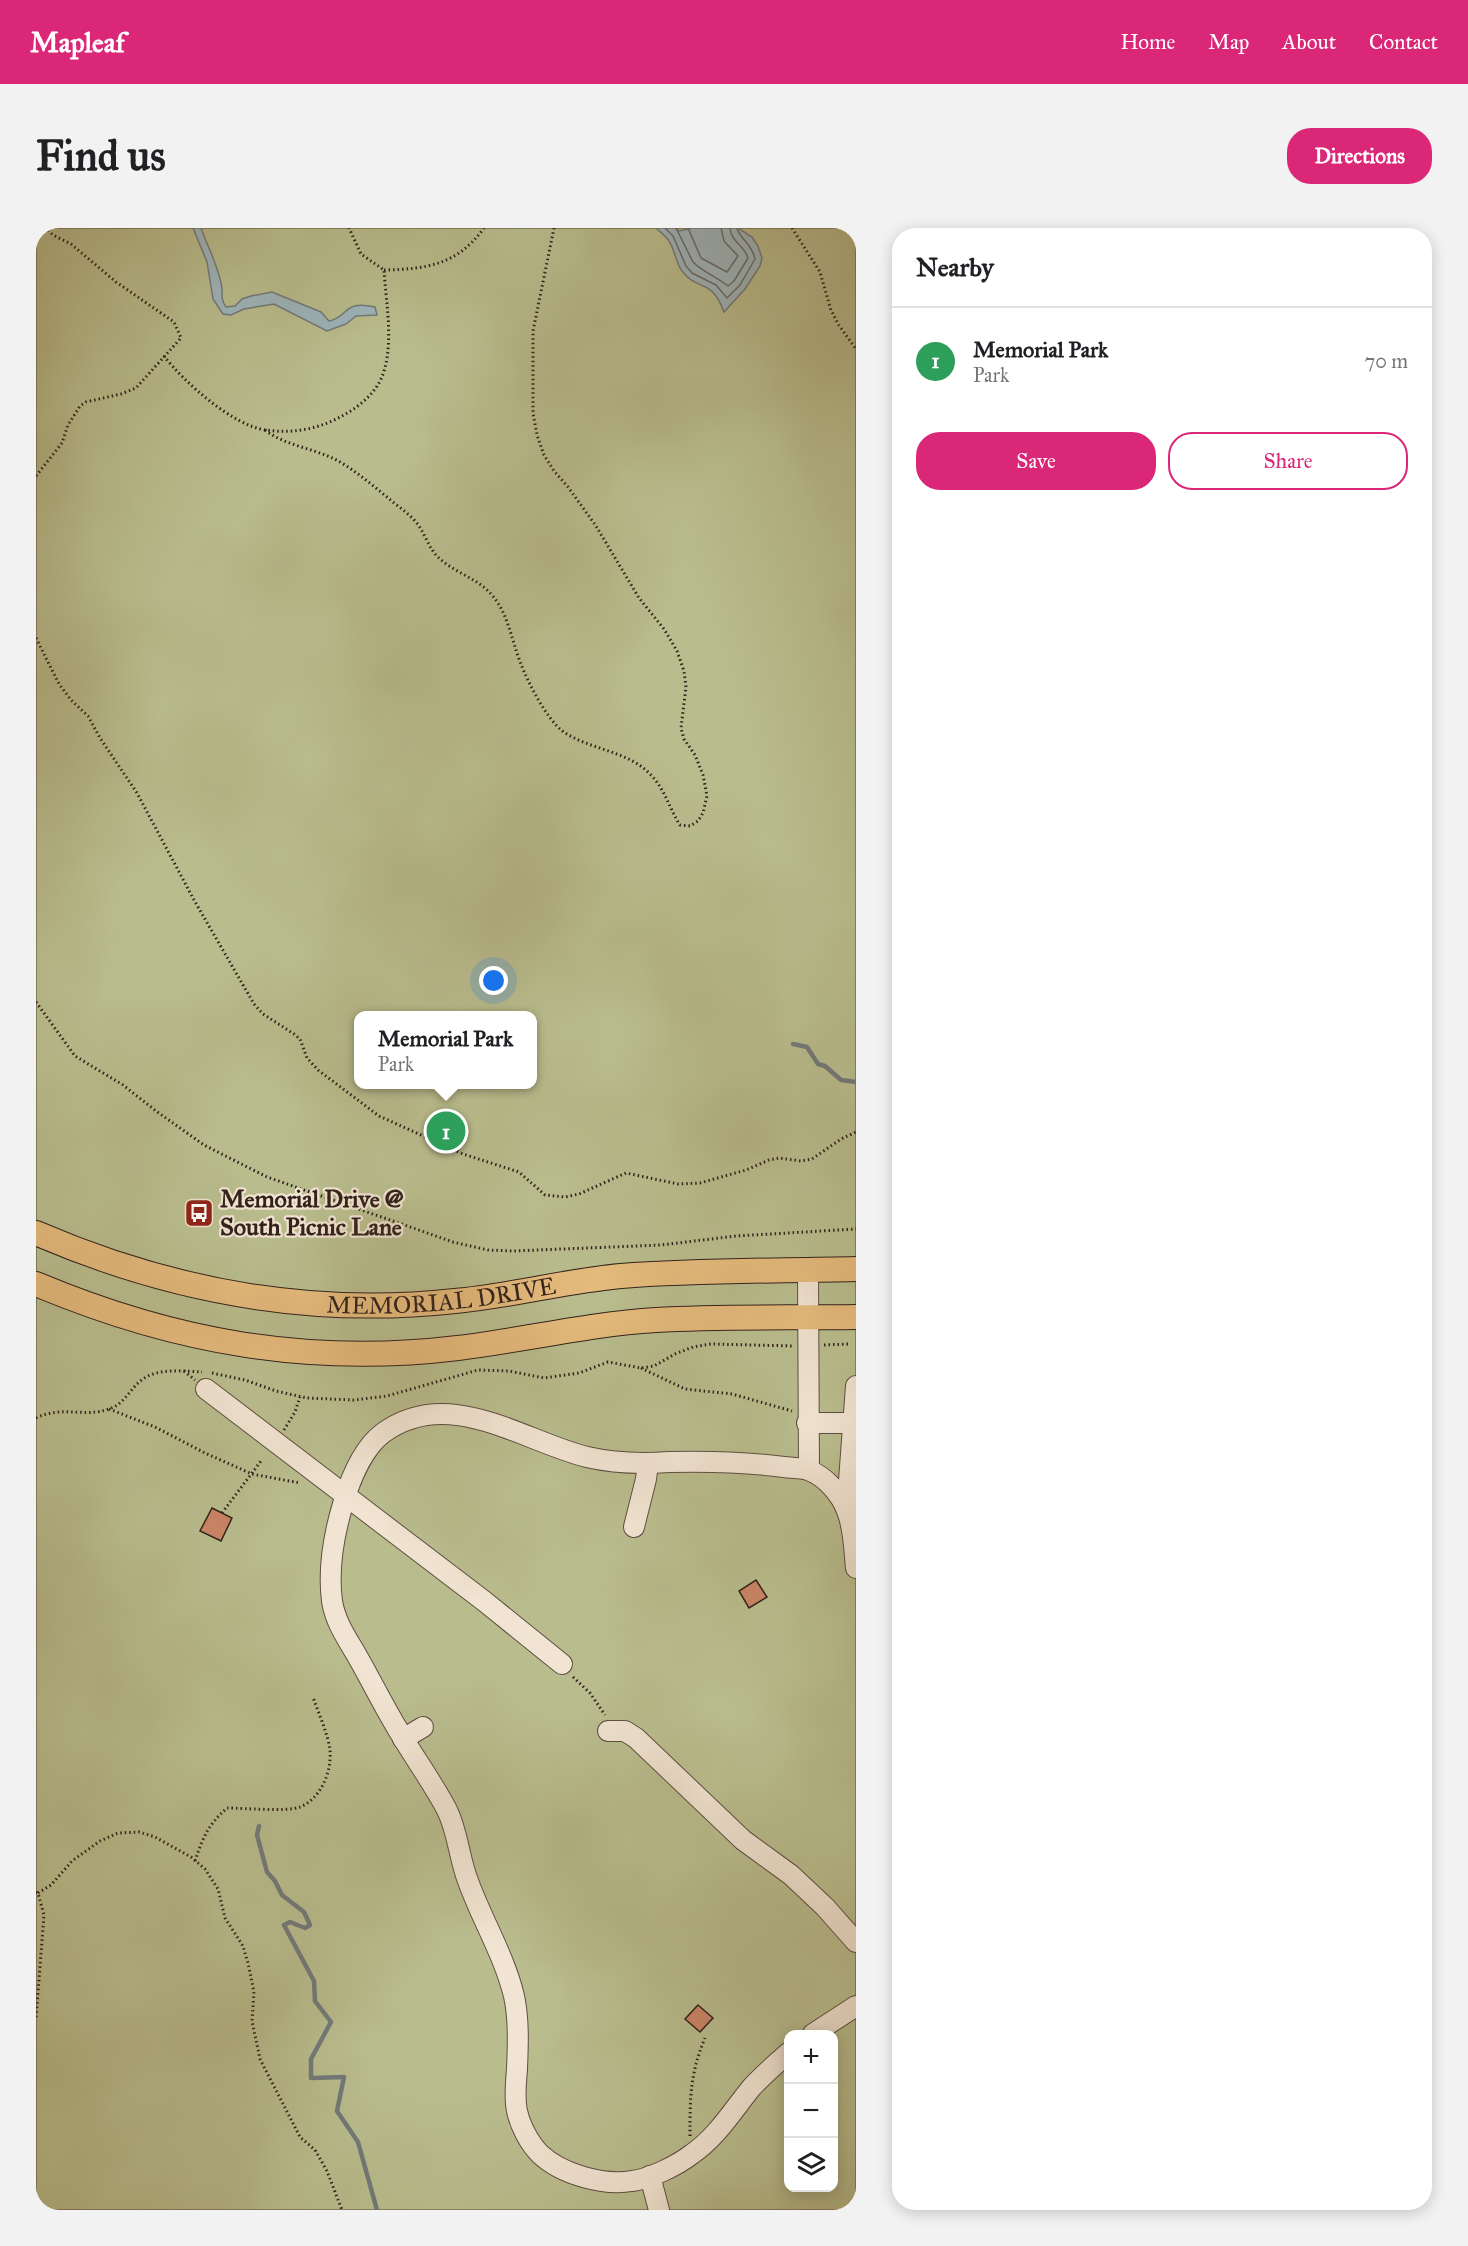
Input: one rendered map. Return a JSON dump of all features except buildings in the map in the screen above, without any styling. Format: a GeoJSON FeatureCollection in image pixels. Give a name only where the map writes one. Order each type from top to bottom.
{"type":"FeatureCollection","features":[{"type":"Feature","properties":{"kind":"main road","name":"MEMORIAL DRIVE"},"geometry":{"type":"LineString","coordinates":[[36,1233],[111,1264],[159,1278],[209,1290],[309,1304],[407,1305],[457,1301],[620,1276],[856,1269]]}},
{"type":"Feature","properties":{"kind":"main road","name":"MEMORIAL DRIVE"},"geometry":{"type":"LineString","coordinates":[[36,1284],[114,1315],[162,1329],[249,1346],[309,1352],[408,1353],[459,1348],[573,1329],[655,1320],[856,1317]]}},
{"type":"Feature","properties":{"kind":"street"},"geometry":{"type":"LineString","coordinates":[[808,1270],[809,1470]]}},
{"type":"Feature","properties":{"kind":"street"},"geometry":{"type":"LineString","coordinates":[[856,1386],[847,1508],[856,1568]]}},
{"type":"Feature","properties":{"kind":"street"},"geometry":{"type":"LineString","coordinates":[[206,1389],[562,1664]]}},
{"type":"Feature","properties":{"kind":"street"},"geometry":{"type":"LineString","coordinates":[[784,2058],[757,2082],[710,2139],[690,2156],[650,2176],[631,2182],[601,2181],[561,2168],[539,2153],[522,2126],[509,2113],[518,2046],[515,2002],[508,1975],[460,1862],[451,1818],[341,1629],[332,1605],[334,1544],[346,1495],[365,1453],[382,1434],[403,1422],[436,1414],[476,1418],[588,1457],[620,1462],[721,1460],[809,1470],[831,1485],[847,1508]]}},
{"type":"Feature","properties":{"kind":"street"},"geometry":{"type":"LineString","coordinates":[[807,1423],[855,1423]]}},
{"type":"Feature","properties":{"kind":"street"},"geometry":{"type":"LineString","coordinates":[[634,1527],[648,1463]]}},
{"type":"Feature","properties":{"kind":"street"},"geometry":{"type":"LineString","coordinates":[[403,1739],[423,1727]]}},
{"type":"Feature","properties":{"kind":"street"},"geometry":{"type":"LineString","coordinates":[[608,1731],[625,1731],[636,1738],[743,1840],[791,1875],[825,1907],[856,1942]]}},
{"type":"Feature","properties":{"kind":"street"},"geometry":{"type":"LineString","coordinates":[[819,2030],[856,2006]]}},
{"type":"Feature","properties":{"kind":"street"},"geometry":{"type":"LineString","coordinates":[[650,2176],[659,2210]]}},
{"type":"Feature","properties":{"kind":"path"},"geometry":{"type":"LineString","coordinates":[[36,476],[62,443],[68,425],[80,406],[86,402],[121,394],[135,388],[181,338],[174,321],[116,282],[71,244],[53,235],[46,228]]}},
{"type":"Feature","properties":{"kind":"path"},"geometry":{"type":"LineString","coordinates":[[349,228],[361,254],[384,270],[419,269],[436,265],[466,249],[484,228]]}},
{"type":"Feature","properties":{"kind":"path"},"geometry":{"type":"LineString","coordinates":[[164,356],[177,374],[219,408],[242,422],[265,430],[288,443],[339,461],[361,475],[414,519],[425,534],[432,552],[491,593],[499,604],[506,616],[525,673],[545,708],[561,729],[585,743],[619,755],[649,773],[663,790],[680,825],[690,826],[704,813],[707,796],[695,755],[684,739],[681,728],[686,687],[684,671],[677,651],[664,629],[639,598],[590,518],[554,471],[544,455],[537,435],[533,413],[533,332],[554,228]]}},
{"type":"Feature","properties":{"kind":"path"},"geometry":{"type":"LineString","coordinates":[[792,228],[820,272],[831,310],[838,324],[856,349]]}},
{"type":"Feature","properties":{"kind":"path"},"geometry":{"type":"LineString","coordinates":[[265,430],[314,428],[329,423],[357,406],[374,389],[383,372],[388,350],[384,270]]}},
{"type":"Feature","properties":{"kind":"path"},"geometry":{"type":"LineString","coordinates":[[36,638],[59,684],[71,700],[88,716],[137,793],[194,900],[254,1004],[263,1014],[300,1039],[307,1058],[318,1070],[379,1116],[463,1154],[519,1172],[545,1195],[565,1197],[579,1194],[626,1173],[689,1185],[724,1177],[779,1158],[801,1161],[812,1159],[841,1139],[856,1132]]}},
{"type":"Feature","properties":{"kind":"path"},"geometry":{"type":"LineString","coordinates":[[36,1002],[75,1056],[123,1085],[156,1112],[204,1145],[267,1177],[453,1242],[488,1250],[523,1250],[661,1245],[736,1236],[856,1229]]}},
{"type":"Feature","properties":{"kind":"path"},"geometry":{"type":"LineString","coordinates":[[640,1368],[654,1366],[693,1347],[711,1344],[797,1346]]}},
{"type":"Feature","properties":{"kind":"path"},"geometry":{"type":"LineString","coordinates":[[823,1345],[848,1344]]}},
{"type":"Feature","properties":{"kind":"path"},"geometry":{"type":"LineString","coordinates":[[36,1418],[58,1411],[96,1412],[109,1409],[123,1401],[142,1380],[161,1372],[223,1374],[300,1397],[354,1400],[387,1396],[478,1370],[509,1371],[524,1376],[544,1378],[579,1374],[608,1362],[640,1368],[685,1389],[732,1394],[791,1410],[807,1423]]}},
{"type":"Feature","properties":{"kind":"path"},"geometry":{"type":"LineString","coordinates":[[283,1432],[295,1412],[300,1397]]}},
{"type":"Feature","properties":{"kind":"path"},"geometry":{"type":"LineString","coordinates":[[109,1409],[155,1427],[252,1474],[309,1487]]}},
{"type":"Feature","properties":{"kind":"path"},"geometry":{"type":"LineString","coordinates":[[222,1513],[261,1461]]}},
{"type":"Feature","properties":{"kind":"path"},"geometry":{"type":"LineString","coordinates":[[562,1664],[590,1693],[605,1714],[608,1731]]}},
{"type":"Feature","properties":{"kind":"path"},"geometry":{"type":"LineString","coordinates":[[195,1861],[203,1836],[214,1819],[226,1808],[282,1810],[300,1807],[314,1798],[327,1778],[330,1750],[313,1697]]}},
{"type":"Feature","properties":{"kind":"path"},"geometry":{"type":"LineString","coordinates":[[36,2018],[45,1915],[37,1893],[51,1885],[72,1861],[118,1833],[139,1832],[155,1837],[195,1861],[205,1869],[218,1889],[225,1918],[243,1946],[254,1992],[252,2021],[260,2059],[300,2137],[315,2150],[327,2171],[342,2210]]}},
{"type":"Feature","properties":{"kind":"path"},"geometry":{"type":"LineString","coordinates":[[690,2156],[690,2088],[695,2062],[705,2038]]}},
{"type":"Feature","properties":{"kind":"green space"},"geometry":{"type":"Polygon","coordinates":[[[36,228],[856,228],[856,2210],[36,2210],[36,228]]]}},
{"type":"Feature","properties":{"kind":"water"},"geometry":{"type":"Polygon","coordinates":[[[193,228],[201,228],[218,273],[226,307],[235,306],[242,299],[251,296],[272,292],[321,312],[329,321],[336,319],[351,307],[364,305],[375,307],[377,315],[356,316],[346,324],[327,331],[274,304],[244,309],[231,315],[223,314],[213,299],[207,262],[193,228]]]}},
{"type":"Feature","properties":{"kind":"water"},"geometry":{"type":"Polygon","coordinates":[[[656,228],[675,228],[679,231],[693,228],[738,228],[752,237],[758,246],[762,258],[760,266],[745,289],[724,312],[719,301],[709,289],[693,281],[682,271],[669,241],[656,228]]]}},
{"type":"Feature","properties":{"kind":"waterway"},"geometry":{"type":"LineString","coordinates":[[793,1044],[807,1047],[818,1064],[825,1066],[841,1080],[856,1082]]}},
{"type":"Feature","properties":{"kind":"waterway"},"geometry":{"type":"LineString","coordinates":[[259,1826],[257,1835],[267,1872],[282,1895],[304,1912],[310,1925],[305,1928],[290,1922],[284,1925],[314,1981],[315,2001],[331,2022],[311,2059],[311,2078],[344,2077],[337,2111],[358,2142],[377,2210]]}},
{"type":"Feature","properties":{"kind":"place","name":"Memorial Park"},"geometry":{"type":"Point","coordinates":[446,1131]}},
{"type":"Feature","properties":{"kind":"place","name":"Memorial Drive @ South Picnic Lane"},"geometry":{"type":"Point","coordinates":[199,1213]}}]}
